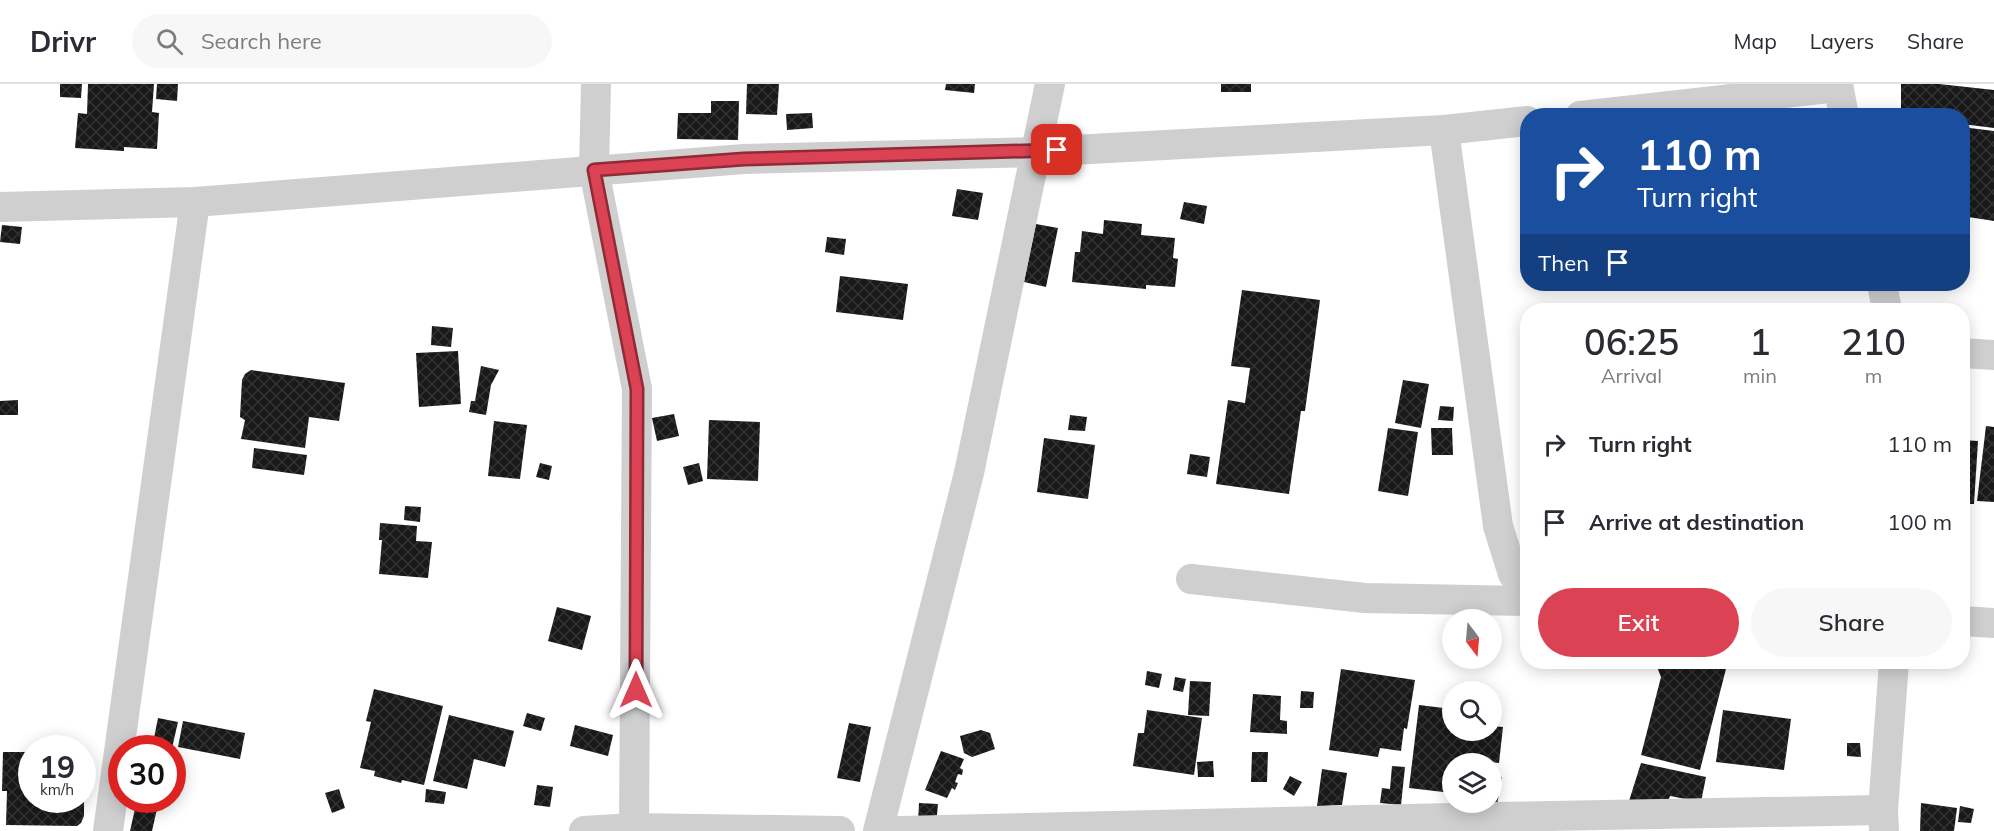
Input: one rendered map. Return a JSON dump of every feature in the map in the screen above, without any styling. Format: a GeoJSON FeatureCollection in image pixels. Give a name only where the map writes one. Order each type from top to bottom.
{"type":"FeatureCollection","features":[{"type":"Feature","properties":{"kind":"street"},"geometry":{"type":"LineString","coordinates":[[596,84],[594,170],[637,389],[634,828]]}},
{"type":"Feature","properties":{"kind":"street"},"geometry":{"type":"LineString","coordinates":[[878,831],[969,473],[1050,84]]}},
{"type":"Feature","properties":{"kind":"street"},"geometry":{"type":"LineString","coordinates":[[1684,108],[1840,96]]}},
{"type":"Feature","properties":{"kind":"street"},"geometry":{"type":"LineString","coordinates":[[0,207],[195,202],[744,159],[1035,152],[1444,130],[1520,122]]}},
{"type":"Feature","properties":{"kind":"street"},"geometry":{"type":"LineString","coordinates":[[1444,130],[1498,526],[1513,574],[1520,584]]}},
{"type":"Feature","properties":{"kind":"street"},"geometry":{"type":"LineString","coordinates":[[108,831],[195,202]]}},
{"type":"Feature","properties":{"kind":"street"},"geometry":{"type":"LineString","coordinates":[[1970,354],[1994,355]]}},
{"type":"Feature","properties":{"kind":"street"},"geometry":{"type":"LineString","coordinates":[[1191,579],[1365,598],[1520,600]]}},
{"type":"Feature","properties":{"kind":"street"},"geometry":{"type":"LineString","coordinates":[[1970,622],[1994,623]]}},
{"type":"Feature","properties":{"kind":"street"},"geometry":{"type":"LineString","coordinates":[[900,831],[1481,817],[1883,821],[1894,669]]}},
{"type":"Feature","properties":{"kind":"street"},"geometry":{"type":"LineString","coordinates":[[584,831],[634,828],[840,831]]}},
{"type":"Feature","properties":{"kind":"building"},"geometry":{"type":"Polygon","coordinates":[[[60,84],[82,84],[81,98],[60,97],[60,84]]]}},
{"type":"Feature","properties":{"kind":"building"},"geometry":{"type":"Polygon","coordinates":[[[88,84],[154,84],[152,112],[159,113],[157,149],[124,147],[124,151],[75,148],[78,113],[87,114],[88,84]]]}},
{"type":"Feature","properties":{"kind":"building"},"geometry":{"type":"Polygon","coordinates":[[[157,84],[178,84],[177,101],[156,99],[157,84]]]}},
{"type":"Feature","properties":{"kind":"building"},"geometry":{"type":"Polygon","coordinates":[[[747,84],[779,84],[777,115],[746,114],[747,84]]]}},
{"type":"Feature","properties":{"kind":"building"},"geometry":{"type":"Polygon","coordinates":[[[946,84],[975,84],[974,93],[945,90],[946,84]]]}},
{"type":"Feature","properties":{"kind":"building"},"geometry":{"type":"Polygon","coordinates":[[[1221,84],[1251,84],[1251,92],[1221,92],[1221,84]]]}},
{"type":"Feature","properties":{"kind":"building"},"geometry":{"type":"Polygon","coordinates":[[[1901,84],[1939,84],[1994,90],[1994,128],[1970,125],[1970,108],[1901,108],[1901,84]]]}},
{"type":"Feature","properties":{"kind":"building"},"geometry":{"type":"Polygon","coordinates":[[[711,101],[739,101],[738,140],[677,139],[678,113],[711,113],[711,101]]]}},
{"type":"Feature","properties":{"kind":"building"},"geometry":{"type":"Polygon","coordinates":[[[812,113],[813,128],[787,130],[786,114],[812,113]]]}},
{"type":"Feature","properties":{"kind":"building"},"geometry":{"type":"Polygon","coordinates":[[[1970,128],[1994,131],[1994,221],[1970,217],[1970,128]]]}},
{"type":"Feature","properties":{"kind":"building"},"geometry":{"type":"Polygon","coordinates":[[[957,189],[983,193],[978,220],[952,216],[957,189]]]}},
{"type":"Feature","properties":{"kind":"building"},"geometry":{"type":"Polygon","coordinates":[[[1184,202],[1207,206],[1204,224],[1180,219],[1184,202]]]}},
{"type":"Feature","properties":{"kind":"building"},"geometry":{"type":"Polygon","coordinates":[[[1104,220],[1142,224],[1141,235],[1175,238],[1173,258],[1178,259],[1175,287],[1146,285],[1146,289],[1072,282],[1075,252],[1080,252],[1082,231],[1103,234],[1104,220]]]}},
{"type":"Feature","properties":{"kind":"building"},"geometry":{"type":"Polygon","coordinates":[[[1036,224],[1058,228],[1046,287],[1024,282],[1036,224]]]}},
{"type":"Feature","properties":{"kind":"building"},"geometry":{"type":"Polygon","coordinates":[[[2,225],[22,227],[20,244],[0,242],[2,225]]]}},
{"type":"Feature","properties":{"kind":"building"},"geometry":{"type":"Polygon","coordinates":[[[827,237],[846,239],[844,255],[825,252],[827,237]]]}},
{"type":"Feature","properties":{"kind":"building"},"geometry":{"type":"Polygon","coordinates":[[[840,276],[908,284],[903,320],[836,312],[840,276]]]}},
{"type":"Feature","properties":{"kind":"building"},"geometry":{"type":"Polygon","coordinates":[[[1242,290],[1320,300],[1305,411],[1301,411],[1289,494],[1216,484],[1228,400],[1245,403],[1250,368],[1231,366],[1242,290]]]}},
{"type":"Feature","properties":{"kind":"building"},"geometry":{"type":"Polygon","coordinates":[[[432,326],[453,328],[451,347],[431,345],[432,326]]]}},
{"type":"Feature","properties":{"kind":"building"},"geometry":{"type":"Polygon","coordinates":[[[458,351],[461,404],[419,407],[416,353],[458,351]]]}},
{"type":"Feature","properties":{"kind":"building"},"geometry":{"type":"Polygon","coordinates":[[[481,366],[499,370],[491,385],[486,415],[469,412],[471,401],[475,401],[481,366]]]}},
{"type":"Feature","properties":{"kind":"building"},"geometry":{"type":"Polygon","coordinates":[[[251,370],[345,383],[339,421],[309,417],[305,448],[241,439],[245,420],[240,417],[242,380],[251,370]]]}},
{"type":"Feature","properties":{"kind":"building"},"geometry":{"type":"Polygon","coordinates":[[[1403,380],[1429,384],[1421,428],[1395,423],[1403,380]]]}},
{"type":"Feature","properties":{"kind":"building"},"geometry":{"type":"Polygon","coordinates":[[[18,400],[18,415],[0,415],[0,401],[18,400]]]}},
{"type":"Feature","properties":{"kind":"building"},"geometry":{"type":"Polygon","coordinates":[[[1440,406],[1454,407],[1453,421],[1438,420],[1440,406]]]}},
{"type":"Feature","properties":{"kind":"building"},"geometry":{"type":"Polygon","coordinates":[[[674,414],[679,436],[657,441],[652,418],[674,414]]]}},
{"type":"Feature","properties":{"kind":"building"},"geometry":{"type":"Polygon","coordinates":[[[1070,415],[1087,417],[1085,431],[1068,430],[1070,415]]]}},
{"type":"Feature","properties":{"kind":"building"},"geometry":{"type":"Polygon","coordinates":[[[709,420],[760,422],[758,481],[707,479],[709,420]]]}},
{"type":"Feature","properties":{"kind":"building"},"geometry":{"type":"Polygon","coordinates":[[[494,421],[527,425],[520,479],[488,476],[494,421]]]}},
{"type":"Feature","properties":{"kind":"building"},"geometry":{"type":"Polygon","coordinates":[[[1986,426],[1994,427],[1994,502],[1977,501],[1986,426]]]}},
{"type":"Feature","properties":{"kind":"building"},"geometry":{"type":"Polygon","coordinates":[[[1388,428],[1418,432],[1408,496],[1378,491],[1388,428]]]}},
{"type":"Feature","properties":{"kind":"building"},"geometry":{"type":"Polygon","coordinates":[[[1431,428],[1452,428],[1453,455],[1432,455],[1431,428]]]}},
{"type":"Feature","properties":{"kind":"building"},"geometry":{"type":"Polygon","coordinates":[[[1044,438],[1095,445],[1088,499],[1037,492],[1044,438]]]}},
{"type":"Feature","properties":{"kind":"building"},"geometry":{"type":"Polygon","coordinates":[[[1970,440],[1978,441],[1974,504],[1970,504],[1970,440]]]}},
{"type":"Feature","properties":{"kind":"building"},"geometry":{"type":"Polygon","coordinates":[[[254,448],[307,455],[304,475],[252,468],[254,448]]]}},
{"type":"Feature","properties":{"kind":"building"},"geometry":{"type":"Polygon","coordinates":[[[1190,454],[1210,457],[1207,477],[1187,474],[1190,454]]]}},
{"type":"Feature","properties":{"kind":"building"},"geometry":{"type":"Polygon","coordinates":[[[540,463],[552,466],[549,480],[536,477],[540,463]]]}},
{"type":"Feature","properties":{"kind":"building"},"geometry":{"type":"Polygon","coordinates":[[[699,463],[703,481],[688,485],[683,467],[699,463]]]}},
{"type":"Feature","properties":{"kind":"building"},"geometry":{"type":"Polygon","coordinates":[[[405,506],[421,507],[420,522],[404,520],[405,506]]]}},
{"type":"Feature","properties":{"kind":"building"},"geometry":{"type":"Polygon","coordinates":[[[380,523],[417,526],[416,541],[432,542],[428,578],[379,574],[382,540],[379,540],[380,523]]]}},
{"type":"Feature","properties":{"kind":"building"},"geometry":{"type":"Polygon","coordinates":[[[557,607],[591,616],[582,650],[548,641],[557,607]]]}},
{"type":"Feature","properties":{"kind":"building"},"geometry":{"type":"Polygon","coordinates":[[[1341,669],[1415,680],[1401,751],[1380,748],[1378,757],[1329,750],[1341,669]]]}},
{"type":"Feature","properties":{"kind":"building"},"geometry":{"type":"Polygon","coordinates":[[[1658,669],[1726,669],[1700,770],[1641,755],[1661,677],[1658,669]]]}},
{"type":"Feature","properties":{"kind":"building"},"geometry":{"type":"Polygon","coordinates":[[[1147,671],[1162,674],[1159,688],[1145,685],[1147,671]]]}},
{"type":"Feature","properties":{"kind":"building"},"geometry":{"type":"Polygon","coordinates":[[[1175,677],[1186,679],[1183,692],[1173,690],[1175,677]]]}},
{"type":"Feature","properties":{"kind":"building"},"geometry":{"type":"Polygon","coordinates":[[[1190,681],[1211,682],[1209,716],[1188,715],[1190,681]]]}},
{"type":"Feature","properties":{"kind":"building"},"geometry":{"type":"Polygon","coordinates":[[[374,689],[443,706],[424,785],[402,780],[401,783],[374,776],[375,771],[360,768],[371,722],[366,721],[374,689]]]}},
{"type":"Feature","properties":{"kind":"building"},"geometry":{"type":"Polygon","coordinates":[[[1301,691],[1314,692],[1313,708],[1300,708],[1301,691]]]}},
{"type":"Feature","properties":{"kind":"building"},"geometry":{"type":"Polygon","coordinates":[[[1253,694],[1281,696],[1280,720],[1287,721],[1287,734],[1250,732],[1253,694]]]}},
{"type":"Feature","properties":{"kind":"building"},"geometry":{"type":"Polygon","coordinates":[[[1419,705],[1442,708],[1442,741],[1501,741],[1500,753],[1442,753],[1442,792],[1409,788],[1419,705]]]}},
{"type":"Feature","properties":{"kind":"building"},"geometry":{"type":"Polygon","coordinates":[[[1147,710],[1202,718],[1194,775],[1133,766],[1138,733],[1144,733],[1147,710]]]}},
{"type":"Feature","properties":{"kind":"building"},"geometry":{"type":"Polygon","coordinates":[[[1723,710],[1791,719],[1784,770],[1716,762],[1723,710]]]}},
{"type":"Feature","properties":{"kind":"building"},"geometry":{"type":"Polygon","coordinates":[[[527,713],[545,718],[541,731],[523,726],[527,713]]]}},
{"type":"Feature","properties":{"kind":"building"},"geometry":{"type":"Polygon","coordinates":[[[449,715],[514,731],[505,767],[474,759],[467,789],[433,781],[449,715]]]}},
{"type":"Feature","properties":{"kind":"building"},"geometry":{"type":"Polygon","coordinates":[[[158,718],[178,722],[175,735],[155,735],[158,718]]]}},
{"type":"Feature","properties":{"kind":"building"},"geometry":{"type":"Polygon","coordinates":[[[183,721],[245,733],[240,759],[186,749],[186,735],[180,735],[183,721]]]}},
{"type":"Feature","properties":{"kind":"building"},"geometry":{"type":"Polygon","coordinates":[[[849,723],[871,727],[860,782],[837,778],[849,723]]]}},
{"type":"Feature","properties":{"kind":"building"},"geometry":{"type":"Polygon","coordinates":[[[575,725],[613,735],[608,756],[570,746],[575,725]]]}},
{"type":"Feature","properties":{"kind":"building"},"geometry":{"type":"Polygon","coordinates":[[[981,730],[990,733],[995,749],[972,757],[964,753],[960,736],[981,730]]]}},
{"type":"Feature","properties":{"kind":"building"},"geometry":{"type":"Polygon","coordinates":[[[1847,743],[1860,743],[1861,757],[1847,756],[1847,743]]]}},
{"type":"Feature","properties":{"kind":"building"},"geometry":{"type":"Polygon","coordinates":[[[941,751],[964,759],[960,768],[963,770],[962,775],[958,774],[955,790],[952,788],[947,798],[925,790],[941,751]]]}},
{"type":"Feature","properties":{"kind":"building"},"geometry":{"type":"Polygon","coordinates":[[[3,752],[18,752],[18,813],[84,813],[84,816],[77,826],[6,825],[7,791],[2,791],[3,752]]]}},
{"type":"Feature","properties":{"kind":"building"},"geometry":{"type":"Polygon","coordinates":[[[1252,752],[1268,752],[1267,782],[1251,782],[1252,752]]]}},
{"type":"Feature","properties":{"kind":"building"},"geometry":{"type":"Polygon","coordinates":[[[1213,761],[1214,777],[1198,777],[1197,762],[1213,761]]]}},
{"type":"Feature","properties":{"kind":"building"},"geometry":{"type":"Polygon","coordinates":[[[1641,763],[1706,777],[1701,802],[1670,796],[1668,801],[1629,801],[1641,763]]]}},
{"type":"Feature","properties":{"kind":"building"},"geometry":{"type":"Polygon","coordinates":[[[1392,766],[1405,767],[1401,805],[1380,803],[1382,788],[1390,789],[1392,766]]]}},
{"type":"Feature","properties":{"kind":"building"},"geometry":{"type":"Polygon","coordinates":[[[1322,769],[1347,773],[1342,805],[1317,806],[1322,769]]]}},
{"type":"Feature","properties":{"kind":"building"},"geometry":{"type":"Polygon","coordinates":[[[1290,776],[1302,782],[1294,796],[1283,789],[1290,776]]]}},
{"type":"Feature","properties":{"kind":"building"},"geometry":{"type":"Polygon","coordinates":[[[537,785],[553,787],[550,807],[534,805],[537,785]]]}},
{"type":"Feature","properties":{"kind":"building"},"geometry":{"type":"Polygon","coordinates":[[[339,789],[345,808],[332,813],[325,793],[339,789]]]}},
{"type":"Feature","properties":{"kind":"building"},"geometry":{"type":"Polygon","coordinates":[[[426,789],[446,792],[444,804],[425,802],[426,789]]]}},
{"type":"Feature","properties":{"kind":"building"},"geometry":{"type":"Polygon","coordinates":[[[919,803],[938,804],[936,825],[918,823],[919,803]]]}},
{"type":"Feature","properties":{"kind":"building"},"geometry":{"type":"Polygon","coordinates":[[[1921,803],[1957,808],[1954,831],[1920,831],[1921,803]]]}},
{"type":"Feature","properties":{"kind":"building"},"geometry":{"type":"Polygon","coordinates":[[[1960,806],[1974,809],[1971,823],[1958,822],[1960,806]]]}},
{"type":"Feature","properties":{"kind":"building"},"geometry":{"type":"Polygon","coordinates":[[[134,813],[156,813],[152,831],[130,831],[134,813]]]}},
{"type":"Feature","properties":{"kind":"route"},"geometry":{"type":"LineString","coordinates":[[636,690],[637,389],[594,170],[744,159],[1057,150]]}}]}
